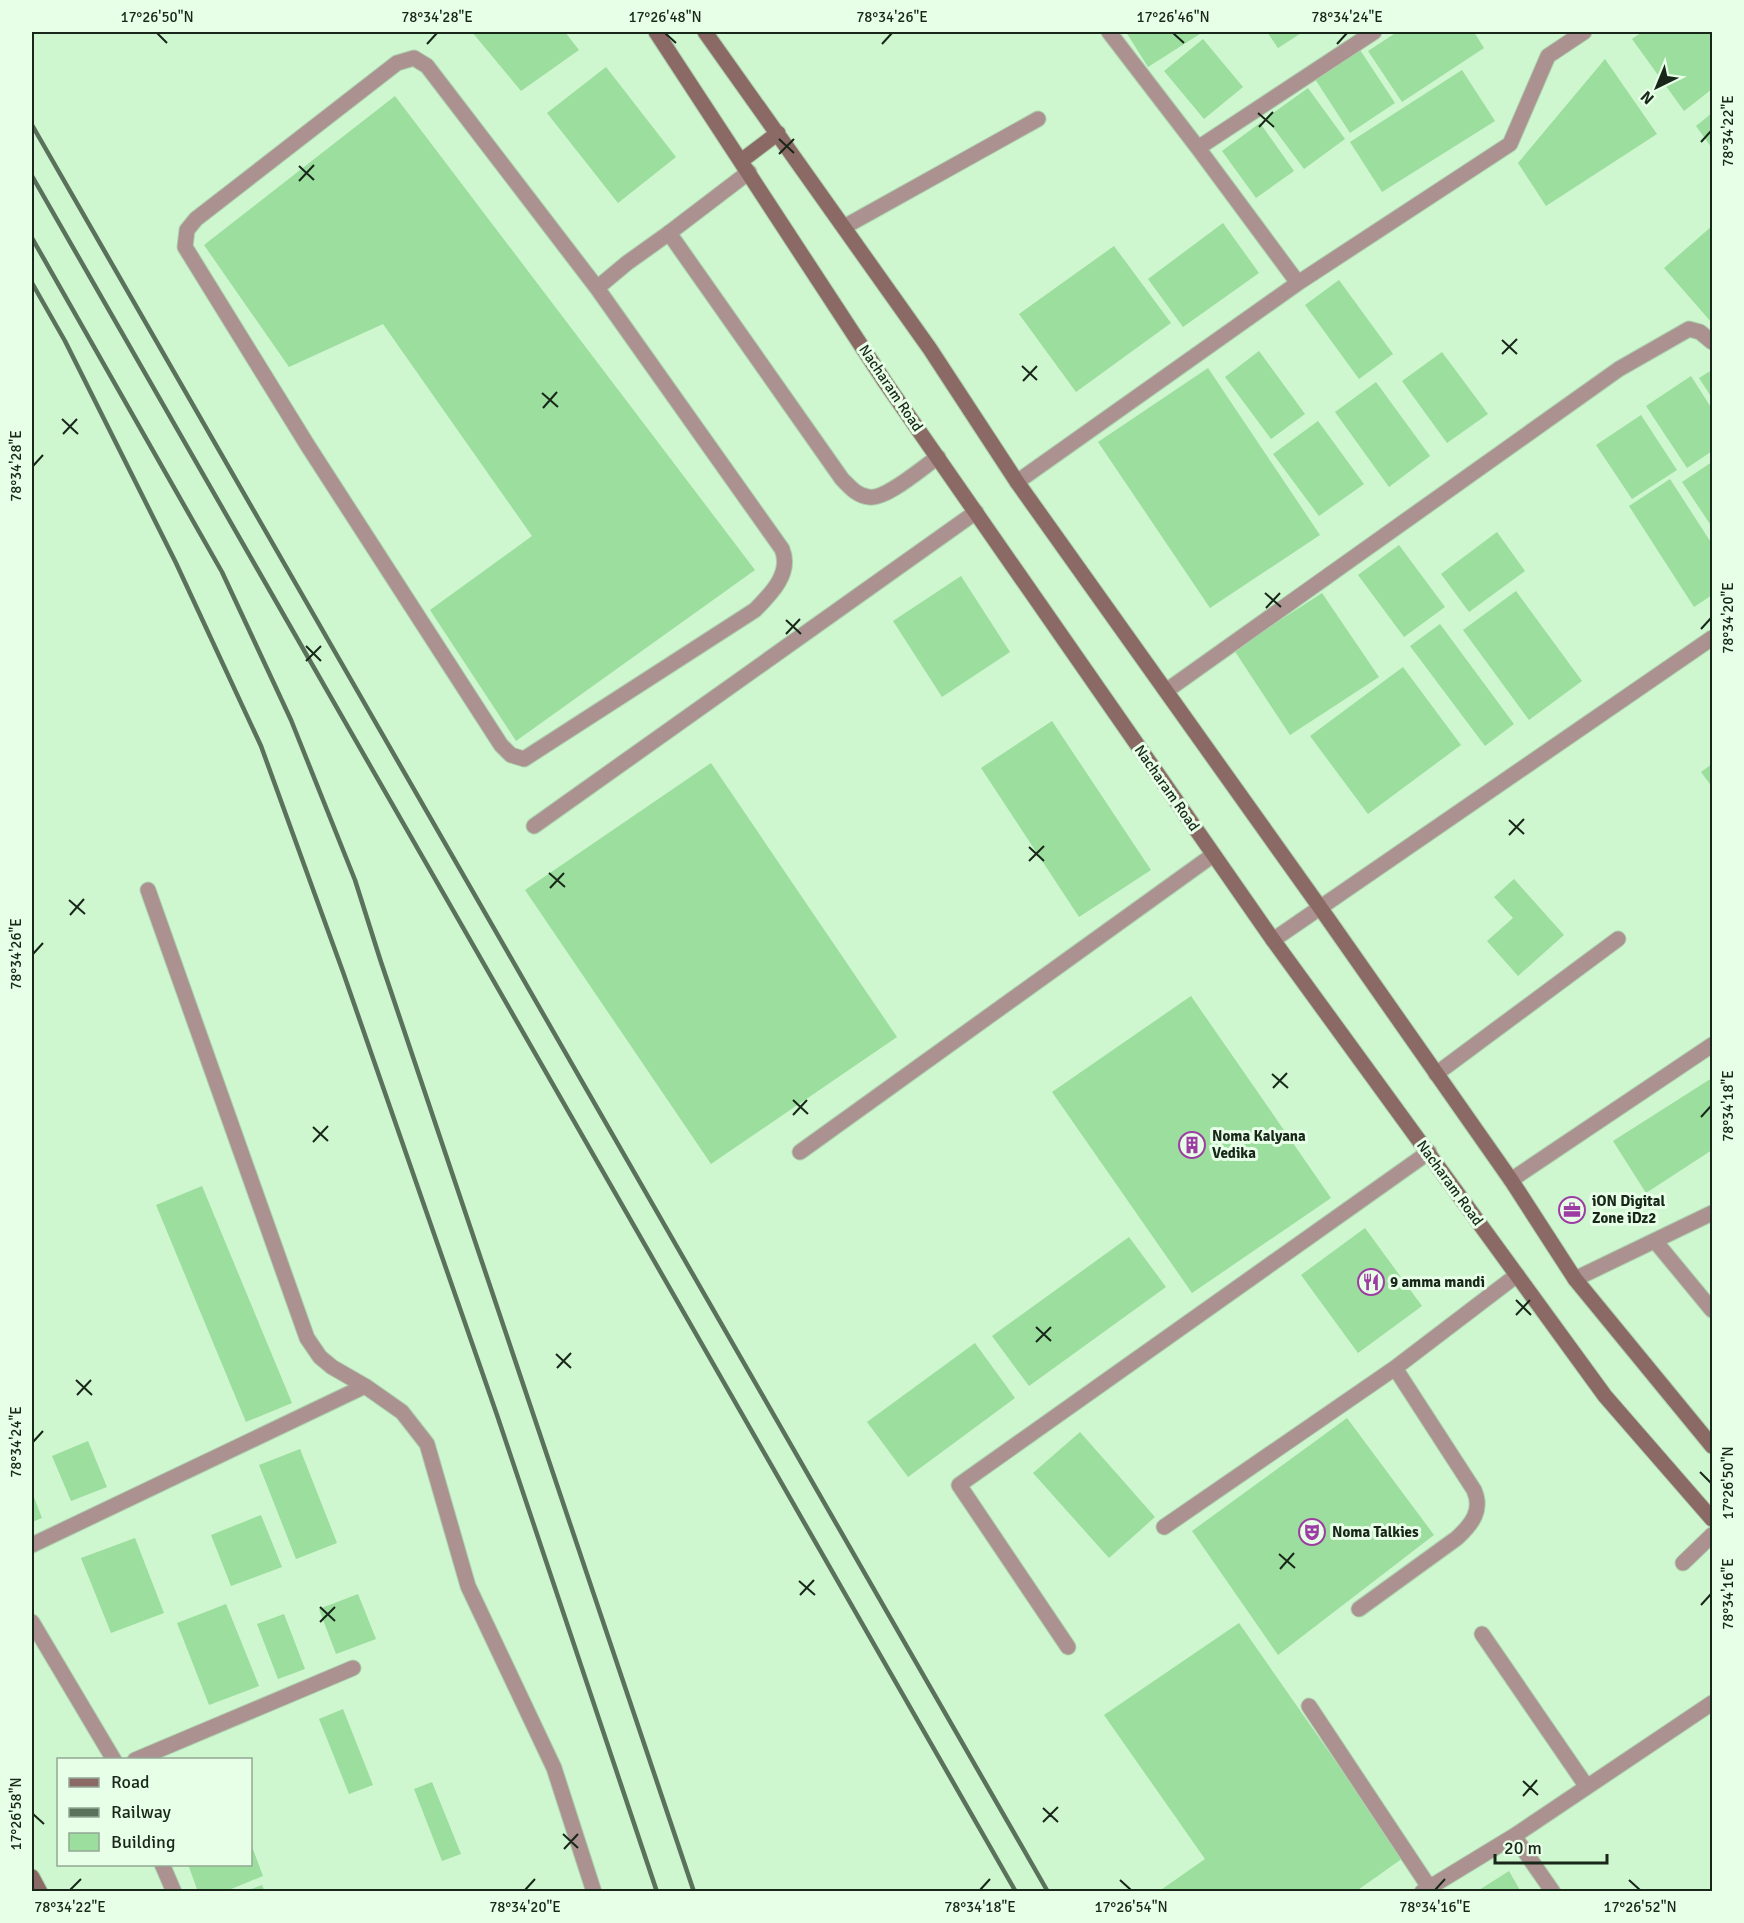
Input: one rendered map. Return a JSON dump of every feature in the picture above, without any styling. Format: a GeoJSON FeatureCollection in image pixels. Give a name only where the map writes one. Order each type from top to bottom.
{"type":"FeatureCollection","features":[{"type":"Feature","properties":{"kind":"main road","name":"Nacharam Road"},"geometry":{"type":"LineString","coordinates":[[656,32],[885,382],[1273,940],[1605,1396],[1713,1519]]}},
{"type":"Feature","properties":{"kind":"main road"},"geometry":{"type":"LineString","coordinates":[[705,32],[930,349],[1017,482],[1511,1180],[1575,1279],[1713,1446]]}},
{"type":"Feature","properties":{"kind":"main road"},"geometry":{"type":"LineString","coordinates":[[745,166],[778,134]]}},
{"type":"Feature","properties":{"kind":"main road"},"geometry":{"type":"LineString","coordinates":[[32,1877],[40,1892]]}},
{"type":"Feature","properties":{"kind":"street"},"geometry":{"type":"LineString","coordinates":[[1109,32],[1298,283]]}},
{"type":"Feature","properties":{"kind":"street"},"geometry":{"type":"LineString","coordinates":[[1198,148],[1374,32]]}},
{"type":"Feature","properties":{"kind":"street"},"geometry":{"type":"LineString","coordinates":[[1017,482],[1298,283],[1510,144],[1548,56],[1584,32]]}},
{"type":"Feature","properties":{"kind":"street"},"geometry":{"type":"LineString","coordinates":[[414,58],[427,66],[597,288],[782,549],[786,558],[773,592],[755,609],[524,759],[512,755],[501,745],[308,446],[185,247],[187,230],[196,219],[397,63],[414,58]]}},
{"type":"Feature","properties":{"kind":"street"},"geometry":{"type":"LineString","coordinates":[[844,227],[1038,119]]}},
{"type":"Feature","properties":{"kind":"street"},"geometry":{"type":"LineString","coordinates":[[597,288],[669,233],[745,166]]}},
{"type":"Feature","properties":{"kind":"street"},"geometry":{"type":"LineString","coordinates":[[669,233],[842,479],[856,493],[870,498],[884,495],[938,457]]}},
{"type":"Feature","properties":{"kind":"street"},"geometry":{"type":"LineString","coordinates":[[1166,692],[1619,369],[1689,329],[1700,332],[1713,342]]}},
{"type":"Feature","properties":{"kind":"street"},"geometry":{"type":"LineString","coordinates":[[534,826],[976,512]]}},
{"type":"Feature","properties":{"kind":"street"},"geometry":{"type":"LineString","coordinates":[[1273,940],[1319,906],[1713,638]]}},
{"type":"Feature","properties":{"kind":"street"},"geometry":{"type":"LineString","coordinates":[[800,1152],[1213,855]]}},
{"type":"Feature","properties":{"kind":"street"},"geometry":{"type":"LineString","coordinates":[[148,890],[307,1338],[321,1357],[332,1367],[365,1386],[402,1412],[427,1444],[468,1586],[554,1768],[594,1892]]}},
{"type":"Feature","properties":{"kind":"street"},"geometry":{"type":"LineString","coordinates":[[1436,1074],[1618,939]]}},
{"type":"Feature","properties":{"kind":"street"},"geometry":{"type":"LineString","coordinates":[[1511,1180],[1713,1046]]}},
{"type":"Feature","properties":{"kind":"street"},"geometry":{"type":"LineString","coordinates":[[1068,1647],[959,1485],[1429,1152]]}},
{"type":"Feature","properties":{"kind":"street"},"geometry":{"type":"LineString","coordinates":[[1575,1279],[1713,1213]]}},
{"type":"Feature","properties":{"kind":"street"},"geometry":{"type":"LineString","coordinates":[[1655,1241],[1713,1310]]}},
{"type":"Feature","properties":{"kind":"street"},"geometry":{"type":"LineString","coordinates":[[1164,1527],[1395,1368],[1517,1275]]}},
{"type":"Feature","properties":{"kind":"street"},"geometry":{"type":"LineString","coordinates":[[1359,1610],[1457,1538],[1468,1527],[1477,1511],[1479,1499],[1395,1368]]}},
{"type":"Feature","properties":{"kind":"street"},"geometry":{"type":"LineString","coordinates":[[32,1545],[365,1386]]}},
{"type":"Feature","properties":{"kind":"street"},"geometry":{"type":"LineString","coordinates":[[1683,1563],[1713,1535]]}},
{"type":"Feature","properties":{"kind":"street"},"geometry":{"type":"LineString","coordinates":[[32,1622],[113,1758]]}},
{"type":"Feature","properties":{"kind":"street"},"geometry":{"type":"LineString","coordinates":[[1482,1634],[1587,1787]]}},
{"type":"Feature","properties":{"kind":"street"},"geometry":{"type":"LineString","coordinates":[[140,1758],[353,1668]]}},
{"type":"Feature","properties":{"kind":"street"},"geometry":{"type":"LineString","coordinates":[[1309,1706],[1425,1889],[1514,1836],[1713,1703]]}},
{"type":"Feature","properties":{"kind":"street"},"geometry":{"type":"LineString","coordinates":[[1514,1836],[1553,1892]]}},
{"type":"Feature","properties":{"kind":"street"},"geometry":{"type":"LineString","coordinates":[[163,1866],[174,1892]]}},
{"type":"Feature","properties":{"kind":"building"},"geometry":{"type":"Polygon","coordinates":[[[472,32],[565,32],[579,50],[521,91],[472,32]]]}},
{"type":"Feature","properties":{"kind":"building"},"geometry":{"type":"Polygon","coordinates":[[[1126,32],[1203,32],[1148,67],[1126,32]]]}},
{"type":"Feature","properties":{"kind":"building"},"geometry":{"type":"Polygon","coordinates":[[[1267,32],[1303,32],[1278,48],[1267,32]]]}},
{"type":"Feature","properties":{"kind":"building"},"geometry":{"type":"Polygon","coordinates":[[[1397,32],[1474,32],[1484,48],[1402,102],[1368,51],[1397,32]]]}},
{"type":"Feature","properties":{"kind":"building"},"geometry":{"type":"Polygon","coordinates":[[[1642,32],[1712,32],[1712,89],[1684,111],[1632,39],[1642,32]]]}},
{"type":"Feature","properties":{"kind":"building"},"geometry":{"type":"Polygon","coordinates":[[[1203,39],[1243,87],[1204,119],[1164,71],[1203,39]]]}},
{"type":"Feature","properties":{"kind":"building"},"geometry":{"type":"Polygon","coordinates":[[[1360,50],[1395,103],[1350,133],[1315,79],[1360,50]]]}},
{"type":"Feature","properties":{"kind":"building"},"geometry":{"type":"Polygon","coordinates":[[[1605,59],[1657,134],[1546,206],[1518,163],[1605,59]]]}},
{"type":"Feature","properties":{"kind":"building"},"geometry":{"type":"Polygon","coordinates":[[[606,67],[676,157],[618,203],[547,113],[606,67]]]}},
{"type":"Feature","properties":{"kind":"building"},"geometry":{"type":"Polygon","coordinates":[[[1462,70],[1495,121],[1382,192],[1350,142],[1462,70]]]}},
{"type":"Feature","properties":{"kind":"building"},"geometry":{"type":"Polygon","coordinates":[[[1308,88],[1345,139],[1304,169],[1266,118],[1308,88]]]}},
{"type":"Feature","properties":{"kind":"building"},"geometry":{"type":"Polygon","coordinates":[[[395,96],[755,570],[516,741],[430,610],[532,536],[383,324],[289,367],[204,245],[395,96]]]}},
{"type":"Feature","properties":{"kind":"building"},"geometry":{"type":"Polygon","coordinates":[[[1712,113],[1712,148],[1696,126],[1712,113]]]}},
{"type":"Feature","properties":{"kind":"building"},"geometry":{"type":"Polygon","coordinates":[[[1260,123],[1294,171],[1256,198],[1222,151],[1260,123]]]}},
{"type":"Feature","properties":{"kind":"building"},"geometry":{"type":"Polygon","coordinates":[[[1223,223],[1259,273],[1183,327],[1148,279],[1223,223]]]}},
{"type":"Feature","properties":{"kind":"building"},"geometry":{"type":"Polygon","coordinates":[[[1712,226],[1712,323],[1664,268],[1712,226]]]}},
{"type":"Feature","properties":{"kind":"building"},"geometry":{"type":"Polygon","coordinates":[[[1114,246],[1171,323],[1076,392],[1019,314],[1114,246]]]}},
{"type":"Feature","properties":{"kind":"building"},"geometry":{"type":"Polygon","coordinates":[[[1339,280],[1393,354],[1359,379],[1305,305],[1339,280]]]}},
{"type":"Feature","properties":{"kind":"building"},"geometry":{"type":"Polygon","coordinates":[[[1259,351],[1305,414],[1271,439],[1225,377],[1259,351]]]}},
{"type":"Feature","properties":{"kind":"building"},"geometry":{"type":"Polygon","coordinates":[[[1442,352],[1488,414],[1447,443],[1402,381],[1442,352]]]}},
{"type":"Feature","properties":{"kind":"building"},"geometry":{"type":"Polygon","coordinates":[[[1208,368],[1320,535],[1210,608],[1098,442],[1208,368]]]}},
{"type":"Feature","properties":{"kind":"building"},"geometry":{"type":"Polygon","coordinates":[[[1712,370],[1712,398],[1699,378],[1712,370]]]}},
{"type":"Feature","properties":{"kind":"building"},"geometry":{"type":"Polygon","coordinates":[[[1691,376],[1712,409],[1712,451],[1687,468],[1646,406],[1691,376]]]}},
{"type":"Feature","properties":{"kind":"building"},"geometry":{"type":"Polygon","coordinates":[[[1376,382],[1430,456],[1389,487],[1335,412],[1376,382]]]}},
{"type":"Feature","properties":{"kind":"building"},"geometry":{"type":"Polygon","coordinates":[[[1641,415],[1677,470],[1632,499],[1596,445],[1641,415]]]}},
{"type":"Feature","properties":{"kind":"building"},"geometry":{"type":"Polygon","coordinates":[[[1318,421],[1364,484],[1319,516],[1273,454],[1318,421]]]}},
{"type":"Feature","properties":{"kind":"building"},"geometry":{"type":"Polygon","coordinates":[[[1712,462],[1712,527],[1682,482],[1712,462]]]}},
{"type":"Feature","properties":{"kind":"building"},"geometry":{"type":"Polygon","coordinates":[[[1670,479],[1712,544],[1712,595],[1694,607],[1629,506],[1670,479]]]}},
{"type":"Feature","properties":{"kind":"building"},"geometry":{"type":"Polygon","coordinates":[[[1497,532],[1525,571],[1469,612],[1441,574],[1497,532]]]}},
{"type":"Feature","properties":{"kind":"building"},"geometry":{"type":"Polygon","coordinates":[[[1399,545],[1445,607],[1404,637],[1358,575],[1399,545]]]}},
{"type":"Feature","properties":{"kind":"building"},"geometry":{"type":"Polygon","coordinates":[[[961,576],[1010,652],[942,697],[893,621],[961,576]]]}},
{"type":"Feature","properties":{"kind":"building"},"geometry":{"type":"Polygon","coordinates":[[[1516,591],[1582,681],[1529,720],[1463,630],[1516,591]]]}},
{"type":"Feature","properties":{"kind":"building"},"geometry":{"type":"Polygon","coordinates":[[[1322,593],[1379,677],[1290,735],[1234,650],[1322,593]]]}},
{"type":"Feature","properties":{"kind":"building"},"geometry":{"type":"Polygon","coordinates":[[[1440,624],[1514,724],[1485,746],[1410,646],[1440,624]]]}},
{"type":"Feature","properties":{"kind":"building"},"geometry":{"type":"Polygon","coordinates":[[[1403,667],[1461,745],[1368,814],[1310,736],[1403,667]]]}},
{"type":"Feature","properties":{"kind":"building"},"geometry":{"type":"Polygon","coordinates":[[[1052,721],[1151,870],[1079,917],[981,768],[1052,721]]]}},
{"type":"Feature","properties":{"kind":"building"},"geometry":{"type":"Polygon","coordinates":[[[711,763],[897,1037],[711,1164],[525,890],[711,763]]]}},
{"type":"Feature","properties":{"kind":"building"},"geometry":{"type":"Polygon","coordinates":[[[1712,764],[1712,787],[1701,772],[1712,764]]]}},
{"type":"Feature","properties":{"kind":"building"},"geometry":{"type":"Polygon","coordinates":[[[1514,879],[1564,935],[1518,976],[1487,941],[1513,918],[1494,897],[1514,879]]]}},
{"type":"Feature","properties":{"kind":"building","name":"Noma Kalyana Vedika"},"geometry":{"type":"Polygon","coordinates":[[[1191,996],[1331,1198],[1192,1293],[1052,1092],[1191,996]]]}},
{"type":"Feature","properties":{"kind":"building"},"geometry":{"type":"Polygon","coordinates":[[[1712,1078],[1712,1150],[1646,1193],[1613,1141],[1712,1078]]]}},
{"type":"Feature","properties":{"kind":"building"},"geometry":{"type":"Polygon","coordinates":[[[202,1186],[292,1403],[246,1422],[156,1205],[202,1186]]]}},
{"type":"Feature","properties":{"kind":"building"},"geometry":{"type":"Polygon","coordinates":[[[1365,1228],[1422,1306],[1358,1353],[1301,1275],[1365,1228]]]}},
{"type":"Feature","properties":{"kind":"building"},"geometry":{"type":"Polygon","coordinates":[[[1129,1237],[1166,1287],[1029,1386],[992,1336],[1129,1237]]]}},
{"type":"Feature","properties":{"kind":"building"},"geometry":{"type":"Polygon","coordinates":[[[975,1343],[1015,1398],[908,1477],[867,1422],[975,1343]]]}},
{"type":"Feature","properties":{"kind":"building"},"geometry":{"type":"Polygon","coordinates":[[[1347,1418],[1434,1535],[1278,1655],[1192,1531],[1347,1418]]]}},
{"type":"Feature","properties":{"kind":"building"},"geometry":{"type":"Polygon","coordinates":[[[1080,1432],[1155,1517],[1109,1558],[1033,1473],[1080,1432]]]}},
{"type":"Feature","properties":{"kind":"building"},"geometry":{"type":"Polygon","coordinates":[[[88,1441],[107,1487],[71,1501],[52,1456],[88,1441]]]}},
{"type":"Feature","properties":{"kind":"building"},"geometry":{"type":"Polygon","coordinates":[[[300,1449],[337,1543],[296,1559],[259,1465],[300,1449]]]}},
{"type":"Feature","properties":{"kind":"building"},"geometry":{"type":"Polygon","coordinates":[[[32,1492],[42,1518],[32,1522],[32,1492]]]}},
{"type":"Feature","properties":{"kind":"building"},"geometry":{"type":"Polygon","coordinates":[[[261,1515],[282,1567],[231,1586],[211,1535],[261,1515]]]}},
{"type":"Feature","properties":{"kind":"building"},"geometry":{"type":"Polygon","coordinates":[[[135,1538],[164,1613],[111,1633],[81,1558],[135,1538]]]}},
{"type":"Feature","properties":{"kind":"building"},"geometry":{"type":"Polygon","coordinates":[[[358,1594],[376,1639],[336,1654],[319,1609],[358,1594]]]}},
{"type":"Feature","properties":{"kind":"building"},"geometry":{"type":"Polygon","coordinates":[[[226,1604],[259,1686],[209,1705],[177,1623],[226,1604]]]}},
{"type":"Feature","properties":{"kind":"building"},"geometry":{"type":"Polygon","coordinates":[[[284,1614],[305,1669],[278,1679],[257,1624],[284,1614]]]}},
{"type":"Feature","properties":{"kind":"building"},"geometry":{"type":"Polygon","coordinates":[[[1239,1623],[1403,1858],[1355,1892],[1158,1892],[1205,1859],[1104,1715],[1239,1623]]]}},
{"type":"Feature","properties":{"kind":"building"},"geometry":{"type":"Polygon","coordinates":[[[343,1709],[373,1785],[349,1794],[319,1719],[343,1709]]]}},
{"type":"Feature","properties":{"kind":"building"},"geometry":{"type":"Polygon","coordinates":[[[432,1782],[461,1854],[442,1861],[414,1789],[432,1782]]]}},
{"type":"Feature","properties":{"kind":"building"},"geometry":{"type":"Polygon","coordinates":[[[252,1847],[263,1876],[224,1892],[198,1892],[189,1866],[252,1866],[252,1847]]]}},
{"type":"Feature","properties":{"kind":"building"},"geometry":{"type":"Polygon","coordinates":[[[1509,1871],[1521,1892],[1476,1892],[1509,1871]]]}},
{"type":"Feature","properties":{"kind":"building"},"geometry":{"type":"Polygon","coordinates":[[[262,1885],[265,1892],[246,1892],[246,1891],[262,1885]]]}},
{"type":"Feature","properties":{"kind":"railway"},"geometry":{"type":"LineString","coordinates":[[32,125],[1048,1892]]}},
{"type":"Feature","properties":{"kind":"railway"},"geometry":{"type":"LineString","coordinates":[[32,176],[1016,1892]]}},
{"type":"Feature","properties":{"kind":"railway"},"geometry":{"type":"LineString","coordinates":[[32,238],[222,572],[291,720],[355,880],[694,1892]]}},
{"type":"Feature","properties":{"kind":"railway"},"geometry":{"type":"LineString","coordinates":[[32,283],[65,341],[176,563],[261,746],[343,972],[497,1415],[657,1892]]}},
{"type":"Feature","properties":{"kind":"place","name":"Noma Kalyana Vedika"},"geometry":{"type":"Point","coordinates":[1192,1145]}},
{"type":"Feature","properties":{"kind":"place","name":"iON Digital Zone iDz2"},"geometry":{"type":"Point","coordinates":[1572,1210]}},
{"type":"Feature","properties":{"kind":"place","name":"9 amma mandi"},"geometry":{"type":"Point","coordinates":[1371,1282]}},
{"type":"Feature","properties":{"kind":"place","name":"Noma Talkies"},"geometry":{"type":"Point","coordinates":[1312,1532]}}]}
